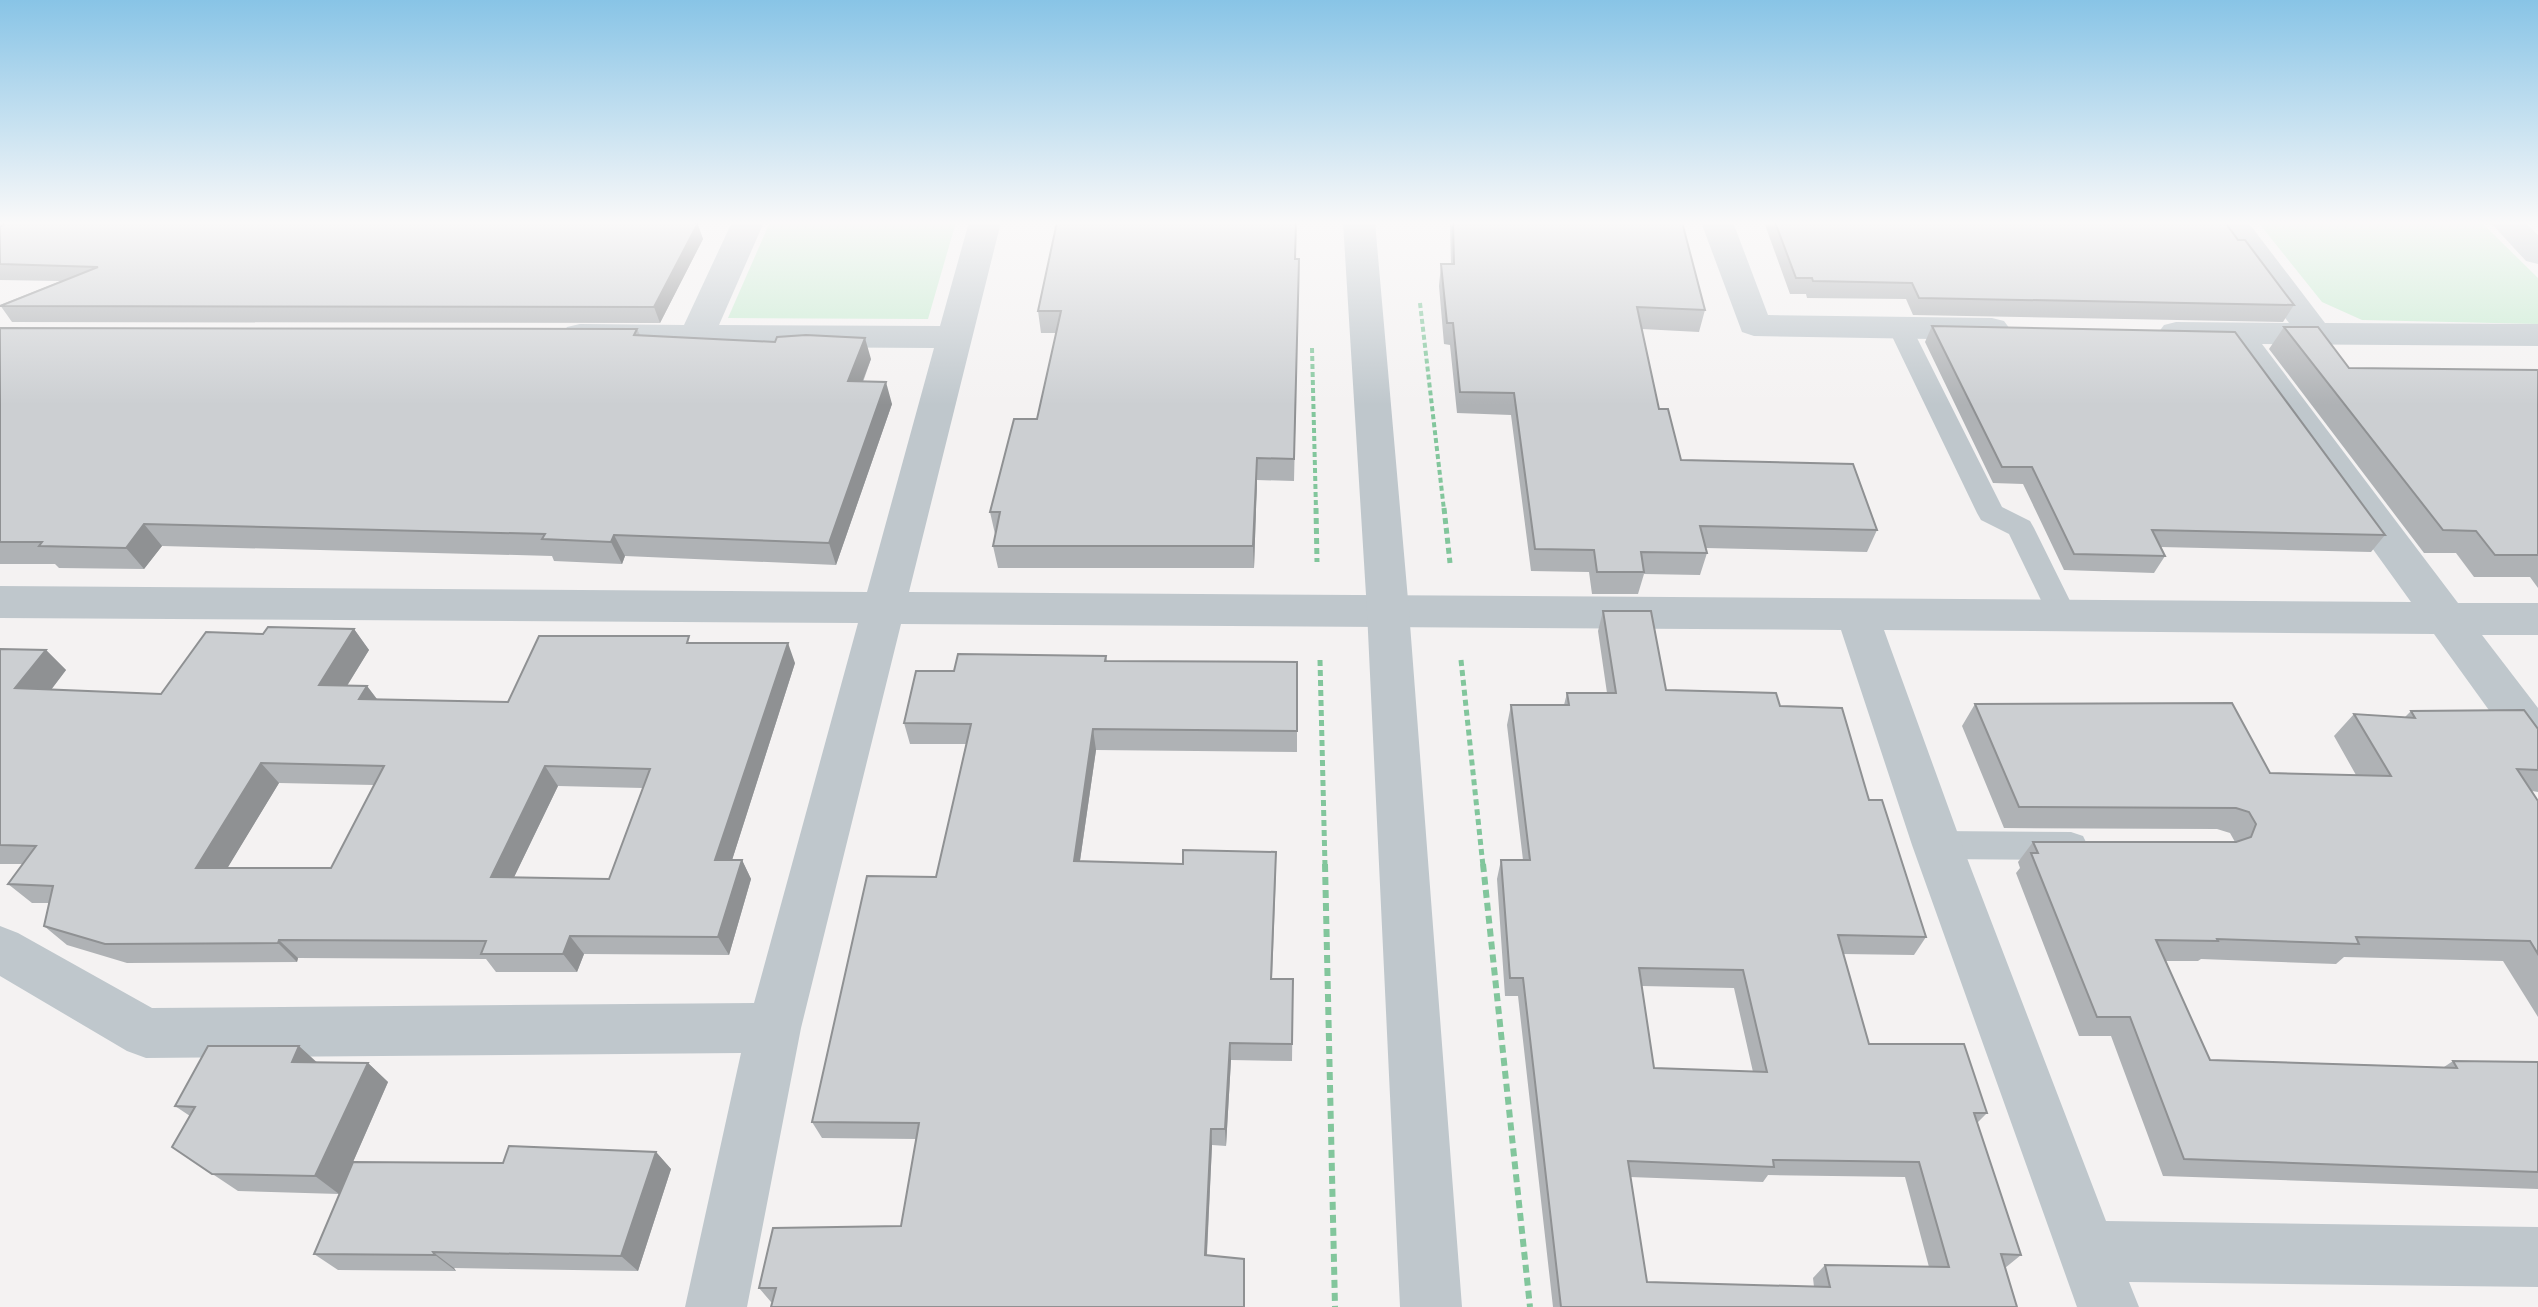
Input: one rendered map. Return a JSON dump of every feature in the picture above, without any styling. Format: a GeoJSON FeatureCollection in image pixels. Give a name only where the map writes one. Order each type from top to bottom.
{"type":"FeatureCollection","features":[{"type":"Feature","properties":{"kind":"street"},"geometry":{"type":"LineString","coordinates":[[697,335],[720,283]]}},
{"type":"Feature","properties":{"kind":"street"},"geometry":{"type":"LineString","coordinates":[[716,1307],[774,1028],[969,283]]}},
{"type":"Feature","properties":{"kind":"street"},"geometry":{"type":"LineString","coordinates":[[1364,283],[1388,611],[1431,1307]]}},
{"type":"Feature","properties":{"kind":"street"},"geometry":{"type":"LineString","coordinates":[[1739,283],[1754,325],[2022,330]]}},
{"type":"Feature","properties":{"kind":"street"},"geometry":{"type":"LineString","coordinates":[[2277,283],[2317,336]]}},
{"type":"Feature","properties":{"kind":"street"},"geometry":{"type":"LineString","coordinates":[[2144,332],[2317,336],[2538,335]]}},
{"type":"Feature","properties":{"kind":"street"},"geometry":{"type":"LineString","coordinates":[[2236,334],[2538,743]]}},
{"type":"Feature","properties":{"kind":"street"},"geometry":{"type":"LineString","coordinates":[[554,335],[954,337]]}},
{"type":"Feature","properties":{"kind":"street"},"geometry":{"type":"LineString","coordinates":[[0,602],[2538,619]]}},
{"type":"Feature","properties":{"kind":"street"},"geometry":{"type":"LineString","coordinates":[[1857,615],[1937,845],[2108,1307]]}},
{"type":"Feature","properties":{"kind":"street"},"geometry":{"type":"LineString","coordinates":[[0,949],[146,1033],[774,1028]]}},
{"type":"Feature","properties":{"kind":"street"},"geometry":{"type":"LineString","coordinates":[[2087,1251],[2538,1257]]}},
{"type":"Feature","properties":{"kind":"lane"},"geometry":{"type":"LineString","coordinates":[[1900,328],[1991,513],[2020,528],[2063,617]]}},
{"type":"Feature","properties":{"kind":"lane"},"geometry":{"type":"LineString","coordinates":[[1937,845],[2109,846]]}},
{"type":"Feature","properties":{"kind":"path"},"geometry":{"type":"LineString","coordinates":[[1420,300],[1530,1307]]}},
{"type":"Feature","properties":{"kind":"path"},"geometry":{"type":"LineString","coordinates":[[1312,346],[1335,1307]]}},
{"type":"Feature","properties":{"kind":"green space"},"geometry":{"type":"Polygon","coordinates":[[[743,283],[938,283],[928,319],[728,318],[743,283]]]}},
{"type":"Feature","properties":{"kind":"green space"},"geometry":{"type":"Polygon","coordinates":[[[2307,283],[2538,283],[2538,324],[2362,320],[2322,302],[2307,283]]]}},
{"type":"Feature","properties":{"kind":"building"},"geometry":{"type":"Polygon","coordinates":[[[58,283],[667,283],[654,307],[0,306],[58,283]]]}},
{"type":"Feature","properties":{"kind":"building"},"geometry":{"type":"Polygon","coordinates":[[[1044,283],[1298,283],[1294,459],[1257,458],[1253,546],[993,546],[1000,512],[990,512],[1014,419],[1037,419],[1061,311],[1038,311],[1044,283]]]}},
{"type":"Feature","properties":{"kind":"building"},"geometry":{"type":"Polygon","coordinates":[[[1443,283],[1698,283],[1705,310],[1637,307],[1659,409],[1668,409],[1681,460],[1853,464],[1877,530],[1700,526],[1707,553],[1641,552],[1644,572],[1597,572],[1594,550],[1535,549],[1514,393],[1460,392],[1453,323],[1447,323],[1443,283]]]}},
{"type":"Feature","properties":{"kind":"building"},"geometry":{"type":"Polygon","coordinates":[[[1912,283],[2277,283],[2294,305],[1919,298],[1912,283]]]}},
{"type":"Feature","properties":{"kind":"building"},"geometry":{"type":"Polygon","coordinates":[[[1932,326],[2235,332],[2385,535],[2152,530],[2165,556],[2074,554],[2032,467],[2002,467],[1932,326]]]}},
{"type":"Feature","properties":{"kind":"building"},"geometry":{"type":"Polygon","coordinates":[[[2284,327],[2318,327],[2349,368],[2538,370],[2538,555],[2495,555],[2476,531],[2443,530],[2284,327]]]}},
{"type":"Feature","properties":{"kind":"building"},"geometry":{"type":"Polygon","coordinates":[[[0,328],[637,329],[634,335],[775,342],[777,337],[806,335],[865,338],[848,381],[886,382],[829,543],[614,535],[611,542],[542,539],[545,534],[144,524],[126,548],[39,546],[42,542],[0,542],[0,328]]]}},
{"type":"Feature","properties":{"kind":"building"},"geometry":{"type":"Polygon","coordinates":[[[1603,611],[1651,611],[1666,690],[1776,693],[1780,706],[1842,708],[1869,800],[1882,800],[1926,937],[1838,935],[1869,1044],[1964,1044],[1987,1113],[1974,1113],[2021,1255],[2001,1254],[2017,1307],[1561,1307],[1523,978],[1510,978],[1501,860],[1530,860],[1511,705],[1569,705],[1567,693],[1616,693],[1603,611]],[[1639,968],[1654,1068],[1767,1072],[1743,970],[1639,968]],[[1773,1160],[1774,1167],[1628,1161],[1647,1282],[1830,1287],[1825,1265],[1949,1267],[1919,1162],[1773,1160]]]}},
{"type":"Feature","properties":{"kind":"building"},"geometry":{"type":"Polygon","coordinates":[[[268,627],[354,629],[319,685],[367,686],[359,699],[508,702],[539,636],[689,636],[687,643],[788,643],[715,860],[742,860],[718,937],[570,936],[563,954],[481,954],[486,941],[279,940],[278,943],[105,944],[44,926],[53,886],[8,884],[36,846],[0,845],[0,649],[46,650],[15,688],[161,694],[206,632],[263,634],[268,627]],[[261,763],[196,868],[331,868],[384,766],[261,763]],[[545,766],[491,877],[609,879],[650,769],[545,766]]]}},
{"type":"Feature","properties":{"kind":"building"},"geometry":{"type":"Polygon","coordinates":[[[958,654],[1106,656],[1105,661],[1297,662],[1297,731],[1093,729],[1074,861],[1183,864],[1183,850],[1276,852],[1271,979],[1293,979],[1292,1044],[1230,1043],[1225,1129],[1211,1129],[1205,1255],[1244,1259],[1244,1307],[771,1307],[776,1288],[759,1288],[773,1228],[901,1226],[919,1123],[812,1122],[867,876],[936,877],[971,724],[904,723],[916,671],[954,671],[958,654]]]}},
{"type":"Feature","properties":{"kind":"building"},"geometry":{"type":"Polygon","coordinates":[[[2232,703],[2270,773],[2391,776],[2354,714],[2415,718],[2411,711],[2524,710],[2538,729],[2538,770],[2517,769],[2538,801],[2538,954],[2530,941],[2356,937],[2359,944],[2156,940],[2210,1060],[2457,1068],[2453,1061],[2538,1062],[2538,1172],[2184,1159],[2130,1017],[2097,1017],[2031,853],[2038,853],[2033,842],[2236,842],[2251,837],[2256,824],[2249,812],[2236,808],[2019,807],[1975,704],[2232,703]]]}},
{"type":"Feature","properties":{"kind":"building"},"geometry":{"type":"Polygon","coordinates":[[[208,1046],[299,1046],[292,1062],[368,1063],[315,1176],[212,1174],[172,1147],[195,1107],[175,1106],[208,1046]]]}},
{"type":"Feature","properties":{"kind":"building"},"geometry":{"type":"Polygon","coordinates":[[[509,1146],[656,1152],[621,1256],[433,1252],[435,1255],[314,1254],[353,1162],[503,1163],[509,1146]]]}}]}
